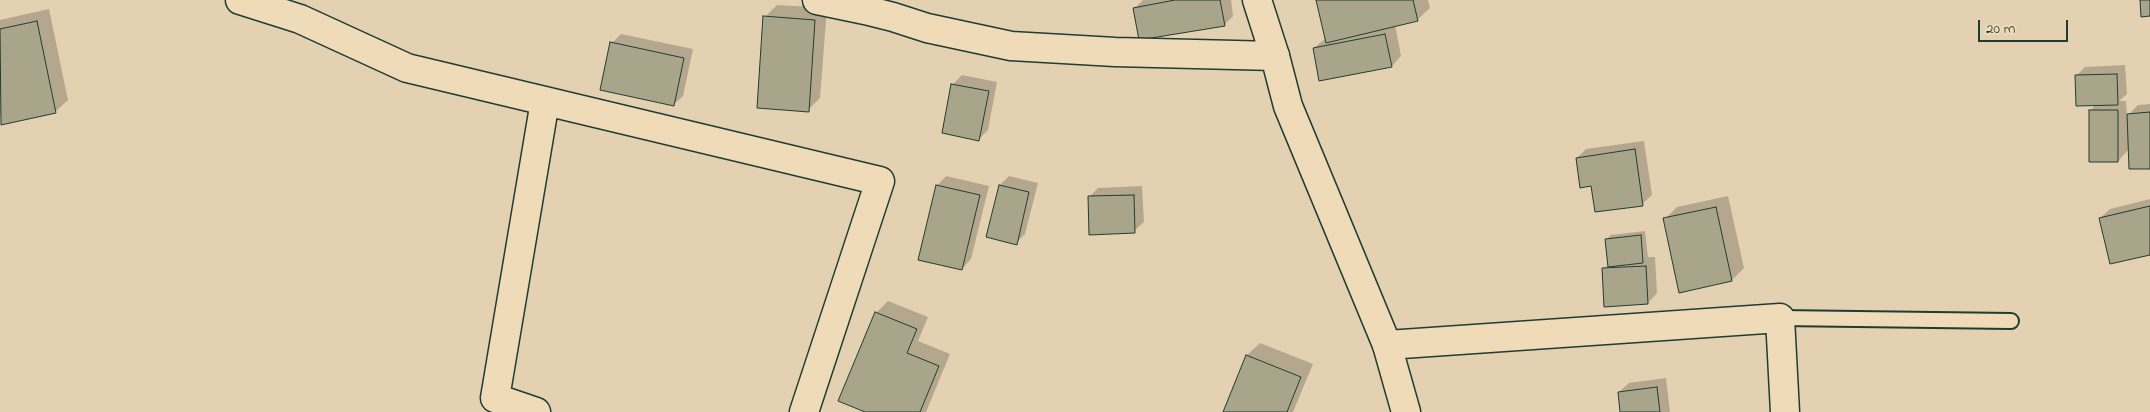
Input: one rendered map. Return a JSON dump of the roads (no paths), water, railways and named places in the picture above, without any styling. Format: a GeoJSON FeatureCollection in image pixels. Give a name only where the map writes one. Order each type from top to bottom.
{"type":"FeatureCollection","features":[{"type":"Feature","properties":{"kind":"street"},"geometry":{"type":"LineString","coordinates":[[240,0],[300,18],[407,68],[880,181],[804,412]]}},
{"type":"Feature","properties":{"kind":"street"},"geometry":{"type":"LineString","coordinates":[[817,0],[866,5],[927,28],[1011,46],[1115,52],[1275,56]]}},
{"type":"Feature","properties":{"kind":"street"},"geometry":{"type":"LineString","coordinates":[[1257,0],[1275,56],[1288,106],[1386,345],[1406,412]]}},
{"type":"Feature","properties":{"kind":"street"},"geometry":{"type":"LineString","coordinates":[[536,412],[495,398],[545,101]]}},
{"type":"Feature","properties":{"kind":"street"},"geometry":{"type":"LineString","coordinates":[[1386,345],[1780,318],[1785,412]]}},
{"type":"Feature","properties":{"kind":"lane"},"geometry":{"type":"LineString","coordinates":[[1780,318],[2011,321]]}}]}
